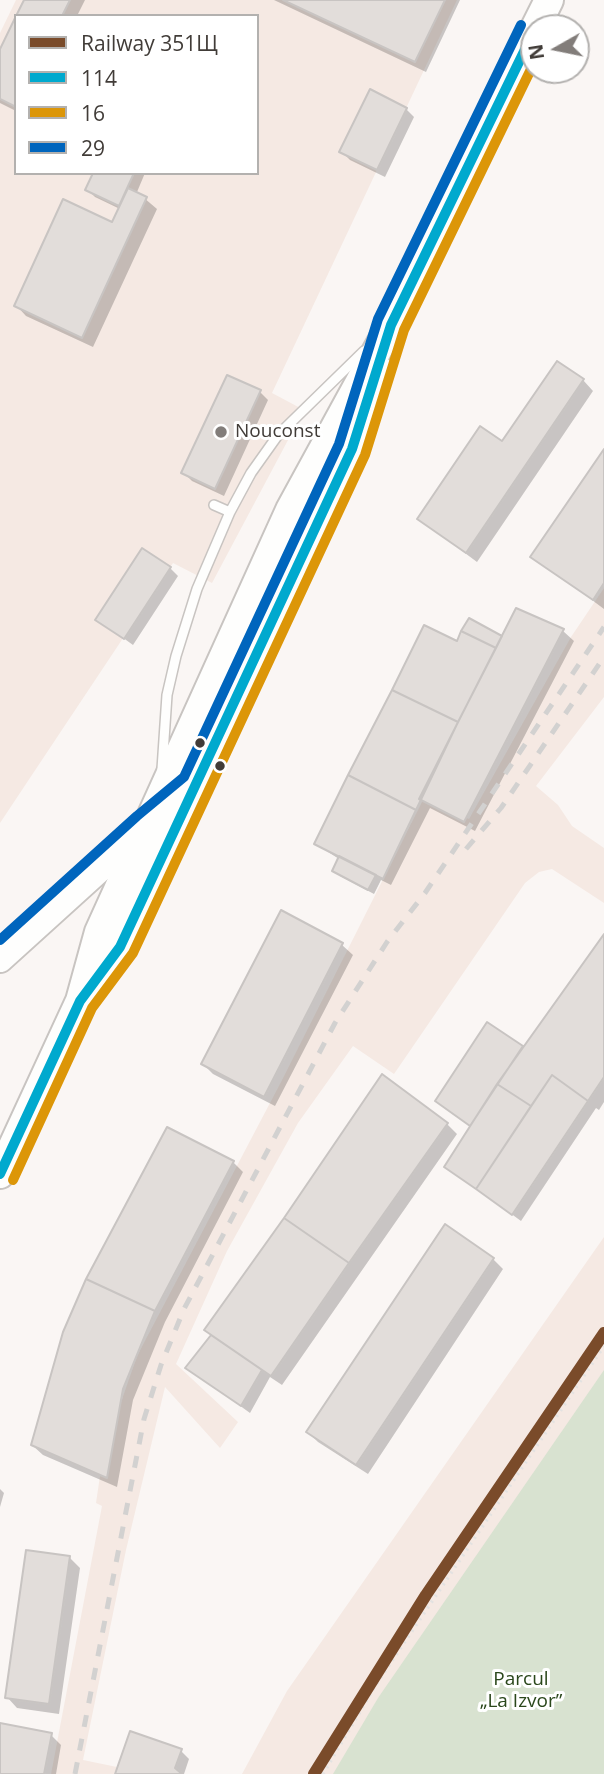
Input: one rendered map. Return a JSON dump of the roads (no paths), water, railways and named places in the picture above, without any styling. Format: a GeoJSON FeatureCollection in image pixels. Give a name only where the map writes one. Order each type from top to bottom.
{"type":"FeatureCollection","features":[{"type":"Feature","properties":{"kind":"main road"},"geometry":{"type":"LineString","coordinates":[[0,1174],[80,1001],[99,932],[290,510],[391,325],[520,60]]}},
{"type":"Feature","properties":{"kind":"main road"},"geometry":{"type":"LineString","coordinates":[[80,1001],[120,947],[352,449],[391,325]]}},
{"type":"Feature","properties":{"kind":"main road"},"geometry":{"type":"LineString","coordinates":[[0,959],[146,826],[195,786]]}},
{"type":"Feature","properties":{"kind":"lane"},"geometry":{"type":"LineString","coordinates":[[161,792],[163,731],[176,656],[197,589],[230,512],[251,473],[278,435],[391,325]]}},
{"type":"Feature","properties":{"kind":"lane"},"geometry":{"type":"LineString","coordinates":[[214,505],[230,512]]}},
{"type":"Feature","properties":{"kind":"railway"},"geometry":{"type":"LineString","coordinates":[[75,1774],[144,1419],[161,1365],[184,1309],[335,1023],[387,942],[425,893],[604,627]]}},
{"type":"Feature","properties":{"kind":"railway"},"geometry":{"type":"LineString","coordinates":[[466,849],[501,808],[604,657]]}},
{"type":"Feature","properties":{"kind":"rail line","name":"351Щ"},"geometry":{"type":"LineString","coordinates":[[314,1774],[426,1595],[604,1333]]}},
{"type":"Feature","properties":{"kind":"place","name":"Nouconst"},"geometry":{"type":"Point","coordinates":[221,432]}},
{"type":"Feature","properties":{"kind":"park label","name":"Parcul „La Izvor”"},"geometry":{"type":"Point","coordinates":[521,1691]}}]}
